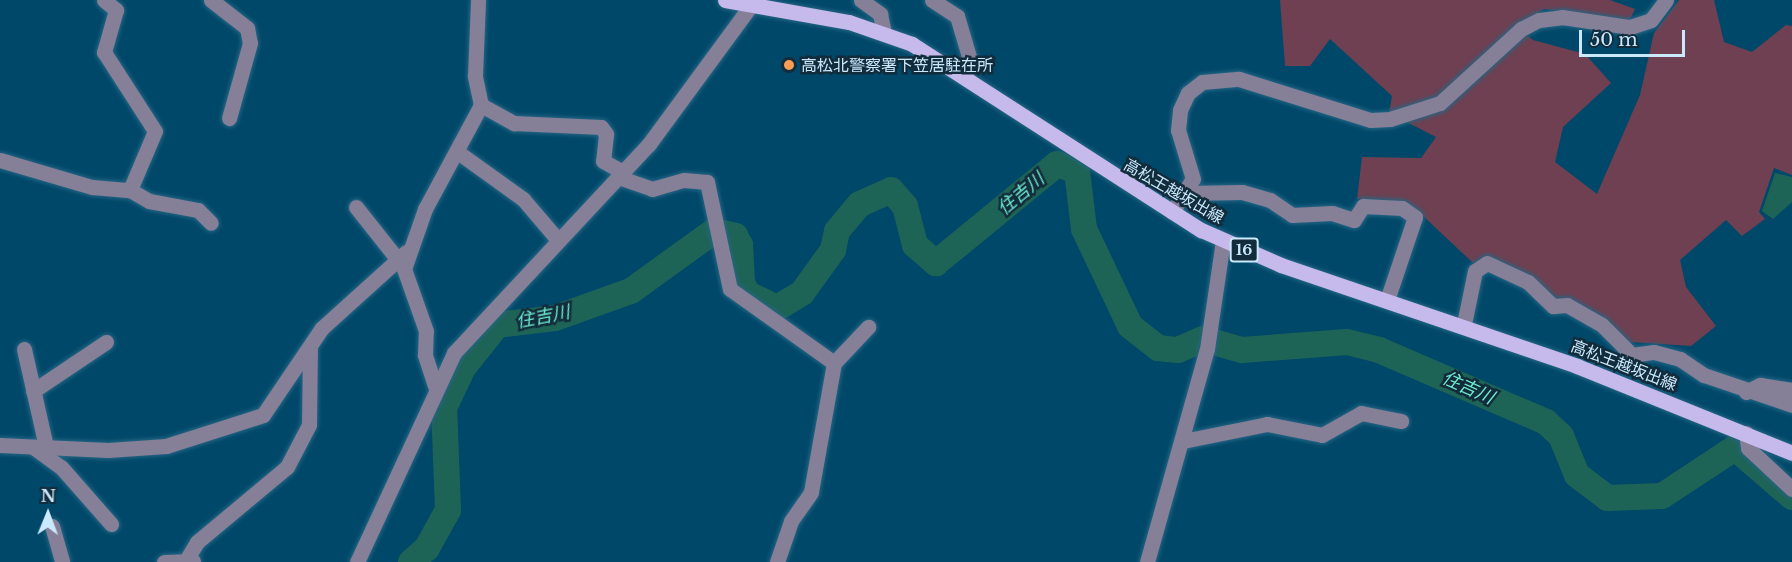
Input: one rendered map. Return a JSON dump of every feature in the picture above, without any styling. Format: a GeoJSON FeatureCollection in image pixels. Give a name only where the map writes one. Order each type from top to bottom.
{"type":"FeatureCollection","features":[{"type":"Feature","properties":{"kind":"main road","name":"高松王越坂出線"},"geometry":{"type":"LineString","coordinates":[[725,0],[884,33],[966,76],[1172,212],[1223,240],[1387,300],[1464,324],[1792,453]]}},
{"type":"Feature","properties":{"kind":"street"},"geometry":{"type":"LineString","coordinates":[[104,0],[116,10],[104,52],[155,131],[130,190]]}},
{"type":"Feature","properties":{"kind":"street"},"geometry":{"type":"LineString","coordinates":[[211,0],[247,28],[250,43],[229,118]]}},
{"type":"Feature","properties":{"kind":"street"},"geometry":{"type":"LineString","coordinates":[[0,445],[166,446],[235,428],[263,415],[322,328],[402,256],[459,153],[481,105],[475,76],[478,0]]}},
{"type":"Feature","properties":{"kind":"street"},"geometry":{"type":"LineString","coordinates":[[861,0],[880,14],[884,33]]}},
{"type":"Feature","properties":{"kind":"street"},"geometry":{"type":"LineString","coordinates":[[932,0],[957,16],[970,60],[966,76]]}},
{"type":"Feature","properties":{"kind":"street"},"geometry":{"type":"LineString","coordinates":[[1172,212],[1185,193],[1193,169],[1178,130],[1180,110],[1188,93],[1202,82],[1239,80],[1371,120],[1390,120],[1440,103],[1521,28],[1539,20],[1562,17],[1630,27],[1651,20],[1666,0]]}},
{"type":"Feature","properties":{"kind":"street"},"geometry":{"type":"LineString","coordinates":[[357,562],[381,519],[435,386],[471,332],[621,174],[684,100],[752,4]]}},
{"type":"Feature","properties":{"kind":"street"},"geometry":{"type":"LineString","coordinates":[[481,105],[514,123],[601,128],[606,134],[603,161],[621,174],[652,189],[684,180],[707,182],[730,289],[834,363]]}},
{"type":"Feature","properties":{"kind":"street"},"geometry":{"type":"LineString","coordinates":[[459,153],[523,199],[558,240]]}},
{"type":"Feature","properties":{"kind":"street"},"geometry":{"type":"LineString","coordinates":[[0,160],[92,186],[130,190],[149,201],[198,210],[211,223]]}},
{"type":"Feature","properties":{"kind":"street"},"geometry":{"type":"LineString","coordinates":[[1185,193],[1242,192],[1270,200],[1292,215],[1332,213],[1354,220],[1363,206],[1401,208],[1415,217],[1387,300]]}},
{"type":"Feature","properties":{"kind":"street"},"geometry":{"type":"LineString","coordinates":[[356,207],[402,256],[404,269],[426,331],[425,355],[435,386]]}},
{"type":"Feature","properties":{"kind":"street"},"geometry":{"type":"LineString","coordinates":[[1147,562],[1183,441],[1207,349],[1223,240]]}},
{"type":"Feature","properties":{"kind":"street"},"geometry":{"type":"LineString","coordinates":[[1464,324],[1475,270],[1487,263],[1528,282],[1553,306],[1567,305],[1602,325],[1632,355],[1653,352],[1680,359],[1746,392],[1792,405]]}},
{"type":"Feature","properties":{"kind":"street"},"geometry":{"type":"LineString","coordinates":[[777,562],[791,520],[811,492],[834,363],[868,327]]}},
{"type":"Feature","properties":{"kind":"street"},"geometry":{"type":"LineString","coordinates":[[33,391],[106,342]]}},
{"type":"Feature","properties":{"kind":"street"},"geometry":{"type":"LineString","coordinates":[[164,562],[189,560],[287,466],[309,424],[310,347]]}},
{"type":"Feature","properties":{"kind":"street"},"geometry":{"type":"LineString","coordinates":[[24,349],[33,391],[39,447],[61,467],[111,524]]}},
{"type":"Feature","properties":{"kind":"street"},"geometry":{"type":"LineString","coordinates":[[1746,392],[1760,385],[1792,390]]}},
{"type":"Feature","properties":{"kind":"street"},"geometry":{"type":"LineString","coordinates":[[1183,441],[1267,424],[1322,435],[1361,413],[1401,421]]}},
{"type":"Feature","properties":{"kind":"street"},"geometry":{"type":"LineString","coordinates":[[1746,433],[1748,448],[1792,489]]}},
{"type":"Feature","properties":{"kind":"street"},"geometry":{"type":"LineString","coordinates":[[52,526],[62,562]]}},
{"type":"Feature","properties":{"kind":"shaded area"},"geometry":{"type":"Polygon","coordinates":[[[1280,0],[1610,0],[1635,9],[1629,21],[1544,9],[1515,26],[1533,40],[1585,54],[1611,83],[1563,127],[1555,162],[1597,194],[1640,95],[1654,33],[1679,0],[1714,0],[1724,42],[1752,52],[1786,25],[1792,26],[1792,175],[1774,168],[1759,212],[1765,219],[1742,236],[1726,220],[1680,260],[1686,287],[1716,326],[1691,346],[1630,342],[1578,304],[1555,303],[1491,261],[1473,263],[1422,215],[1391,201],[1357,199],[1362,157],[1421,158],[1436,137],[1389,113],[1392,96],[1330,39],[1310,66],[1285,66],[1280,0]]]}},
{"type":"Feature","properties":{"kind":"shaded area"},"geometry":{"type":"Polygon","coordinates":[[[1775,173],[1792,177],[1792,202],[1773,219],[1762,211],[1775,173]]]}},
{"type":"Feature","properties":{"kind":"waterway","name":"住吉川"},"geometry":{"type":"LineString","coordinates":[[411,562],[427,548],[448,510],[444,408],[463,368],[497,325],[555,318],[631,291],[714,231],[735,236],[740,245],[742,284],[748,294],[777,308],[802,293],[833,250],[837,231],[860,204],[891,190],[905,206],[915,245],[936,263],[1057,164],[1077,171],[1084,229],[1130,326],[1158,348],[1178,350],[1203,339],[1242,350],[1347,342],[1379,350],[1546,422],[1561,436],[1577,475],[1607,498],[1662,496],[1735,448],[1792,497]]}},
{"type":"Feature","properties":{"kind":"place","name":"高松北警察署下笠居駐在所"},"geometry":{"type":"Point","coordinates":[789,65]}}]}
